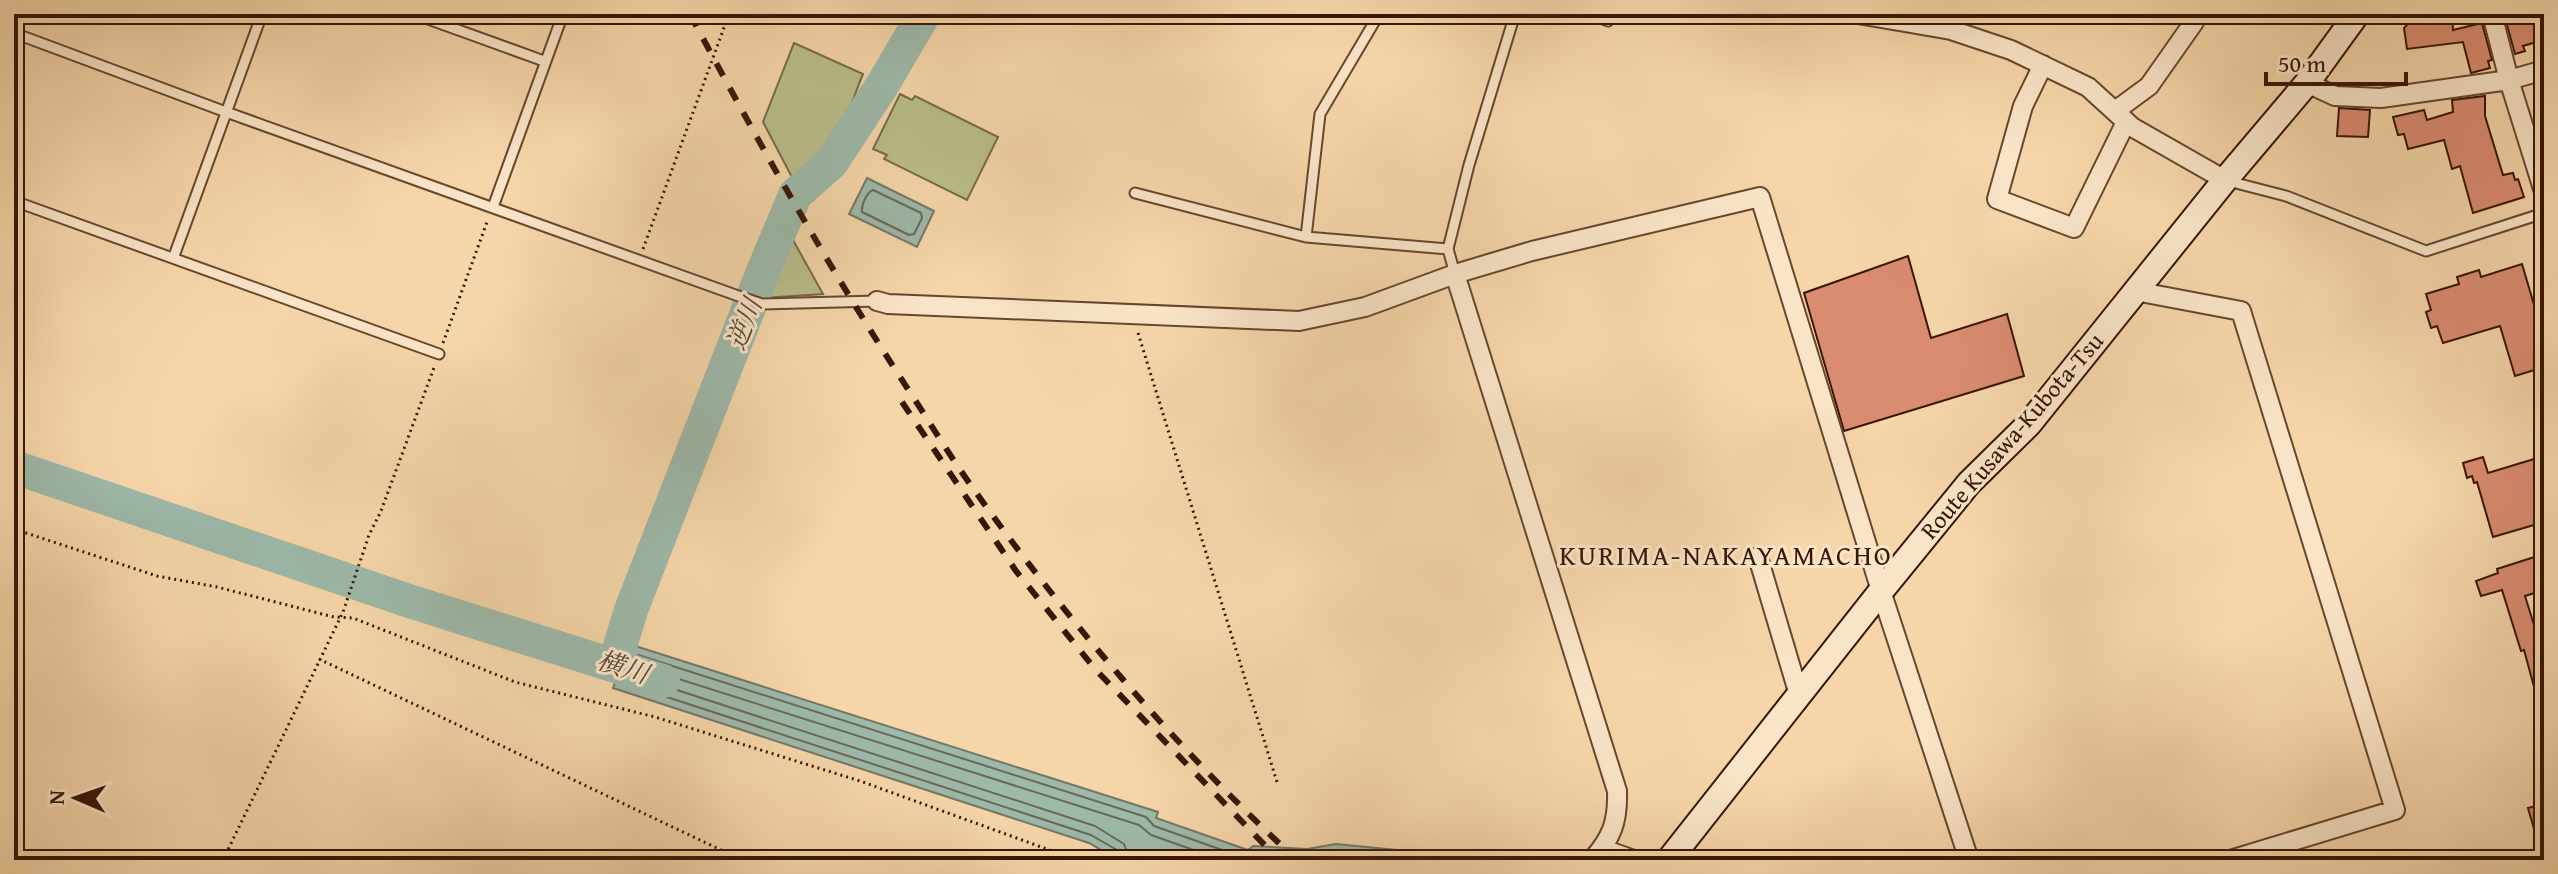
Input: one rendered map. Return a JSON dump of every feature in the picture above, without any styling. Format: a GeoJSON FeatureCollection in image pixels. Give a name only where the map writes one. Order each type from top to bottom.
{"type":"FeatureCollection","features":[{"type":"Feature","properties":{"kind":"main road","name":"Route Kusawa-Kubota-Tsu"},"geometry":{"type":"LineString","coordinates":[[1669,860],[1881,591],[1969,483],[2029,424],[2307,83],[2357,14]]}},
{"type":"Feature","properties":{"kind":"street"},"geometry":{"type":"LineString","coordinates":[[1858,14],[1976,37],[2043,65],[2088,87],[2121,116],[2225,180]]}},
{"type":"Feature","properties":{"kind":"street"},"geometry":{"type":"LineString","coordinates":[[2492,14],[2544,192]]}},
{"type":"Feature","properties":{"kind":"street"},"geometry":{"type":"LineString","coordinates":[[2043,65],[2023,106],[1997,199],[2074,228],[2121,116],[2149,86],[2194,22]]}},
{"type":"Feature","properties":{"kind":"street"},"geometry":{"type":"LineString","coordinates":[[2307,83],[2335,96],[2381,98],[2509,80],[2544,70]]}},
{"type":"Feature","properties":{"kind":"street"},"geometry":{"type":"LineString","coordinates":[[877,301],[888,304],[1299,321],[1365,307],[1455,274],[1532,251],[1760,197],[1881,591],[1969,860]]}},
{"type":"Feature","properties":{"kind":"street"},"geometry":{"type":"LineString","coordinates":[[1455,274],[1617,791],[1618,817],[1596,856],[1634,860]]}},
{"type":"Feature","properties":{"kind":"street"},"geometry":{"type":"LineString","coordinates":[[2135,291],[2241,311],[2395,810],[2230,860]]}},
{"type":"Feature","properties":{"kind":"street"},"geometry":{"type":"LineString","coordinates":[[1758,557],[1799,695]]}},
{"type":"Feature","properties":{"kind":"lane"},"geometry":{"type":"LineString","coordinates":[[174,256],[262,14]]}},
{"type":"Feature","properties":{"kind":"lane"},"geometry":{"type":"LineString","coordinates":[[414,14],[544,61]]}},
{"type":"Feature","properties":{"kind":"lane"},"geometry":{"type":"LineString","coordinates":[[493,207],[563,14]]}},
{"type":"Feature","properties":{"kind":"lane"},"geometry":{"type":"LineString","coordinates":[[1306,237],[1320,114],[1379,14]]}},
{"type":"Feature","properties":{"kind":"lane"},"geometry":{"type":"LineString","coordinates":[[1455,274],[1448,249],[1469,165],[1515,14]]}},
{"type":"Feature","properties":{"kind":"lane"},"geometry":{"type":"LineString","coordinates":[[1589,14],[1608,21],[1611,14]]}},
{"type":"Feature","properties":{"kind":"lane"},"geometry":{"type":"LineString","coordinates":[[14,33],[762,304],[877,301]]}},
{"type":"Feature","properties":{"kind":"lane"},"geometry":{"type":"LineString","coordinates":[[2225,180],[2286,196],[2426,251],[2544,213]]}},
{"type":"Feature","properties":{"kind":"lane"},"geometry":{"type":"LineString","coordinates":[[1135,193],[1306,237],[1448,249]]}},
{"type":"Feature","properties":{"kind":"lane"},"geometry":{"type":"LineString","coordinates":[[14,201],[174,256],[439,354]]}},
{"type":"Feature","properties":{"kind":"path"},"geometry":{"type":"LineString","coordinates":[[639,260],[729,14]]}},
{"type":"Feature","properties":{"kind":"path"},"geometry":{"type":"LineString","coordinates":[[223,860],[343,612],[493,207]]}},
{"type":"Feature","properties":{"kind":"path"},"geometry":{"type":"LineString","coordinates":[[1132,315],[1277,782]]}},
{"type":"Feature","properties":{"kind":"path"},"geometry":{"type":"LineString","coordinates":[[14,529],[157,576],[217,587],[339,618],[353,618],[515,682],[655,717],[860,781],[1077,860]]}},
{"type":"Feature","properties":{"kind":"path"},"geometry":{"type":"LineString","coordinates":[[319,659],[742,860]]}},
{"type":"Feature","properties":{"kind":"green space"},"geometry":{"type":"Polygon","coordinates":[[[794,43],[863,74],[830,150],[809,174],[795,183],[763,122],[794,43]]]}},
{"type":"Feature","properties":{"kind":"green space"},"geometry":{"type":"Polygon","coordinates":[[[900,94],[912,100],[915,96],[998,137],[967,200],[884,159],[887,155],[873,149],[900,94]]]}},
{"type":"Feature","properties":{"kind":"green space"},"geometry":{"type":"Polygon","coordinates":[[[788,231],[823,294],[763,298],[788,231]]]}},
{"type":"Feature","properties":{"kind":"water"},"geometry":{"type":"Polygon","coordinates":[[[867,178],[934,211],[917,247],[849,214],[867,178]]]}},
{"type":"Feature","properties":{"kind":"water"},"geometry":{"type":"Polygon","coordinates":[[[629,644],[1158,812],[1156,818],[1248,850],[1253,846],[1307,849],[1336,844],[1500,860],[1118,860],[1089,843],[613,688],[629,644]]]}},
{"type":"Feature","properties":{"kind":"building"},"geometry":{"type":"Polygon","coordinates":[[[2452,14],[2453,30],[2482,23],[2492,60],[2488,61],[2490,68],[2471,73],[2463,42],[2407,49],[2404,28],[2413,18],[2452,14]]]}},
{"type":"Feature","properties":{"kind":"building"},"geometry":{"type":"Polygon","coordinates":[[[2504,14],[2538,14],[2544,34],[2539,36],[2540,41],[2523,46],[2525,51],[2515,54],[2504,14]]]}},
{"type":"Feature","properties":{"kind":"building"},"geometry":{"type":"Polygon","coordinates":[[[2485,96],[2485,116],[2503,175],[2513,173],[2524,197],[2473,213],[2460,166],[2452,169],[2444,140],[2408,149],[2404,134],[2398,135],[2393,117],[2424,110],[2427,120],[2453,112],[2452,100],[2485,96]]]}},
{"type":"Feature","properties":{"kind":"building"},"geometry":{"type":"Polygon","coordinates":[[[2339,108],[2370,110],[2368,137],[2337,136],[2339,108]]]}},
{"type":"Feature","properties":{"kind":"building"},"geometry":{"type":"Polygon","coordinates":[[[1908,256],[1931,338],[2007,314],[2024,376],[1844,431],[1804,293],[1908,256]]]}},
{"type":"Feature","properties":{"kind":"building"},"geometry":{"type":"Polygon","coordinates":[[[2522,264],[2540,325],[2544,323],[2544,367],[2515,376],[2500,326],[2443,343],[2437,326],[2431,328],[2426,312],[2431,310],[2426,294],[2459,284],[2457,277],[2479,270],[2481,277],[2522,264]]]}},
{"type":"Feature","properties":{"kind":"building"},"geometry":{"type":"Polygon","coordinates":[[[2544,456],[2544,522],[2493,537],[2477,482],[2474,483],[2472,476],[2467,478],[2463,463],[2483,457],[2488,473],[2544,456]]]}},
{"type":"Feature","properties":{"kind":"building"},"geometry":{"type":"Polygon","coordinates":[[[2544,554],[2544,590],[2525,596],[2544,657],[2544,705],[2539,705],[2524,650],[2521,651],[2502,590],[2481,596],[2476,581],[2498,573],[2497,569],[2544,554]]]}},
{"type":"Feature","properties":{"kind":"building"},"geometry":{"type":"Polygon","coordinates":[[[2544,804],[2544,850],[2540,850],[2528,808],[2544,804]]]}},
{"type":"Feature","properties":{"kind":"waterway","name":"逆川"},"geometry":{"type":"LineString","coordinates":[[615,663],[631,610],[795,195],[832,162],[924,14]]}},
{"type":"Feature","properties":{"kind":"waterway","name":"横川"},"geometry":{"type":"LineString","coordinates":[[14,467],[409,601],[663,681]]}},
{"type":"Feature","properties":{"kind":"railway"},"geometry":{"type":"LineString","coordinates":[[690,14],[826,258],[975,491],[1048,589],[1127,684],[1210,774],[1297,860]]}},
{"type":"Feature","properties":{"kind":"railway"},"geometry":{"type":"LineString","coordinates":[[902,402],[1016,571],[1095,669],[1279,860]]}},
{"type":"Feature","properties":{"kind":"district","name":"KURIMA-NAKAYAMACHO"},"geometry":{"type":"Point","coordinates":[1726,555]}}]}
